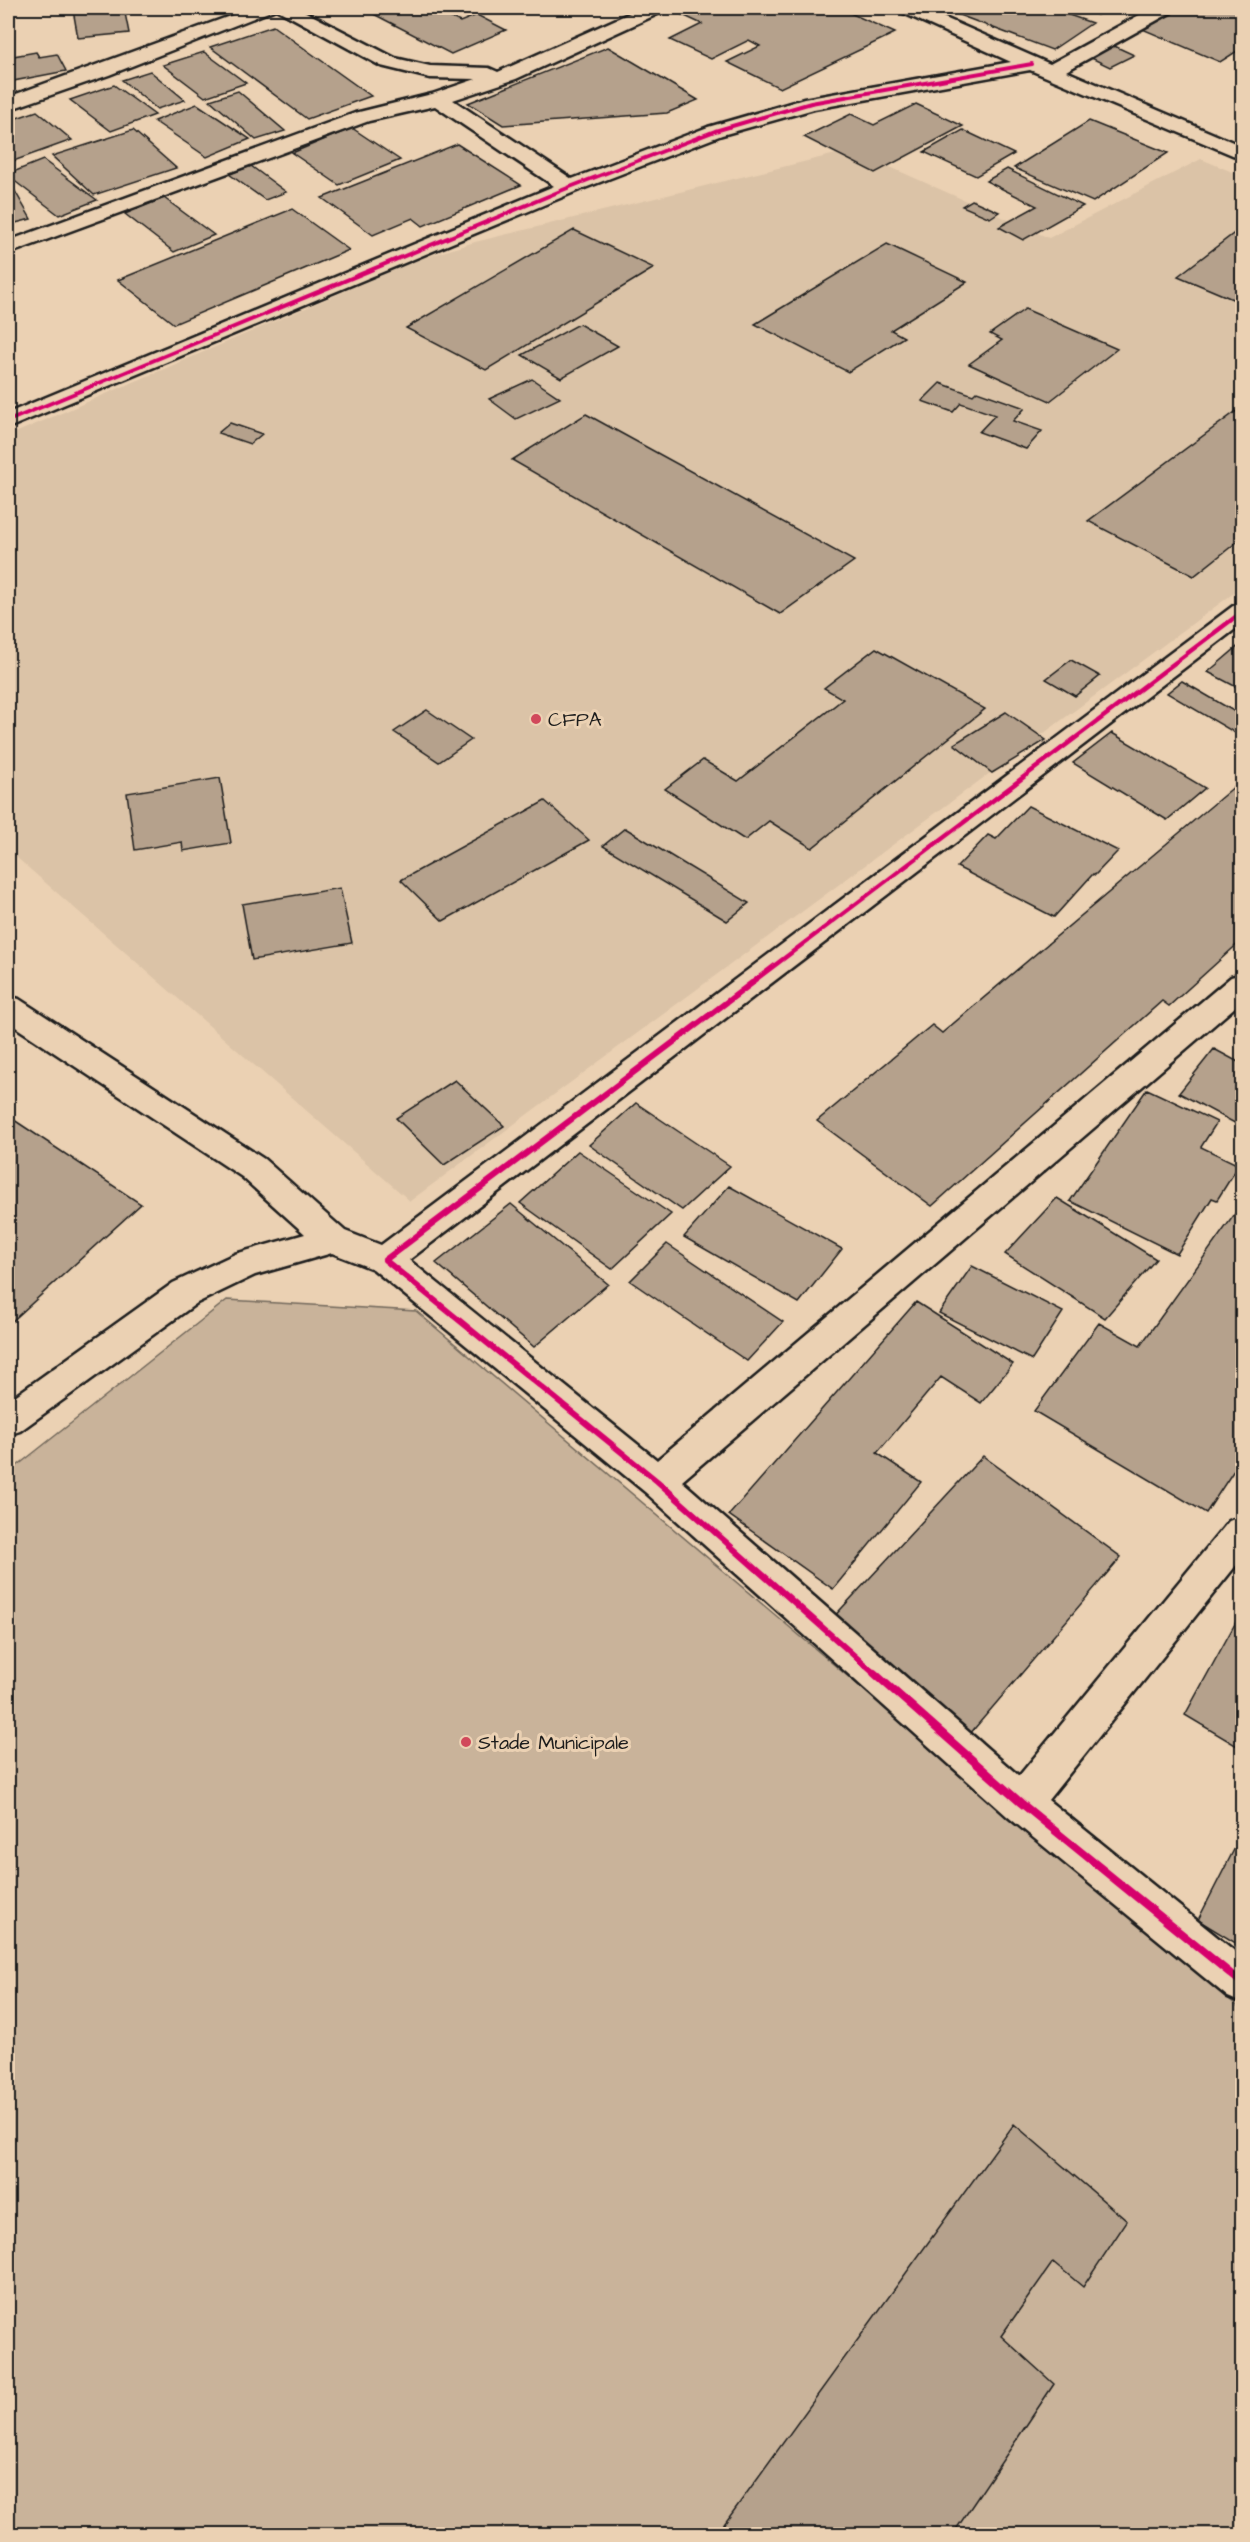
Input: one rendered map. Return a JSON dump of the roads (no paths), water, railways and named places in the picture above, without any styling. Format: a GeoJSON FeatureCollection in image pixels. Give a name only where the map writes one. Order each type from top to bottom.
{"type":"FeatureCollection","features":[{"type":"Feature","properties":{"kind":"street"},"geometry":{"type":"LineString","coordinates":[[8,104],[268,8]]}},
{"type":"Feature","properties":{"kind":"street"},"geometry":{"type":"LineString","coordinates":[[285,8],[388,62],[430,72],[509,75]]}},
{"type":"Feature","properties":{"kind":"street"},"geometry":{"type":"LineString","coordinates":[[8,248],[362,117],[438,99],[509,75],[655,8]]}},
{"type":"Feature","properties":{"kind":"street"},"geometry":{"type":"LineString","coordinates":[[908,8],[1242,153]]}},
{"type":"Feature","properties":{"kind":"street"},"geometry":{"type":"LineString","coordinates":[[8,421],[570,187],[715,131],[811,103],[1042,68],[1165,8]]}},
{"type":"Feature","properties":{"kind":"street"},"geometry":{"type":"LineString","coordinates":[[438,99],[570,187]]}},
{"type":"Feature","properties":{"kind":"street"},"geometry":{"type":"LineString","coordinates":[[385,1260],[1242,612]]}},
{"type":"Feature","properties":{"kind":"street"},"geometry":{"type":"LineString","coordinates":[[657,1481],[1242,985]]}},
{"type":"Feature","properties":{"kind":"street"},"geometry":{"type":"LineString","coordinates":[[8,1007],[253,1168],[333,1240],[385,1260],[657,1481],[1021,1803],[1242,1983]]}},
{"type":"Feature","properties":{"kind":"street"},"geometry":{"type":"LineString","coordinates":[[8,1420],[185,1293],[247,1264],[333,1240]]}},
{"type":"Feature","properties":{"kind":"street"},"geometry":{"type":"LineString","coordinates":[[1021,1803],[1242,1532]]}},
{"type":"Feature","properties":{"kind":"place","name":"CFPA"},"geometry":{"type":"Point","coordinates":[536,719]}},
{"type":"Feature","properties":{"kind":"place","name":"Stade Municipale"},"geometry":{"type":"Point","coordinates":[466,1742]}}]}
